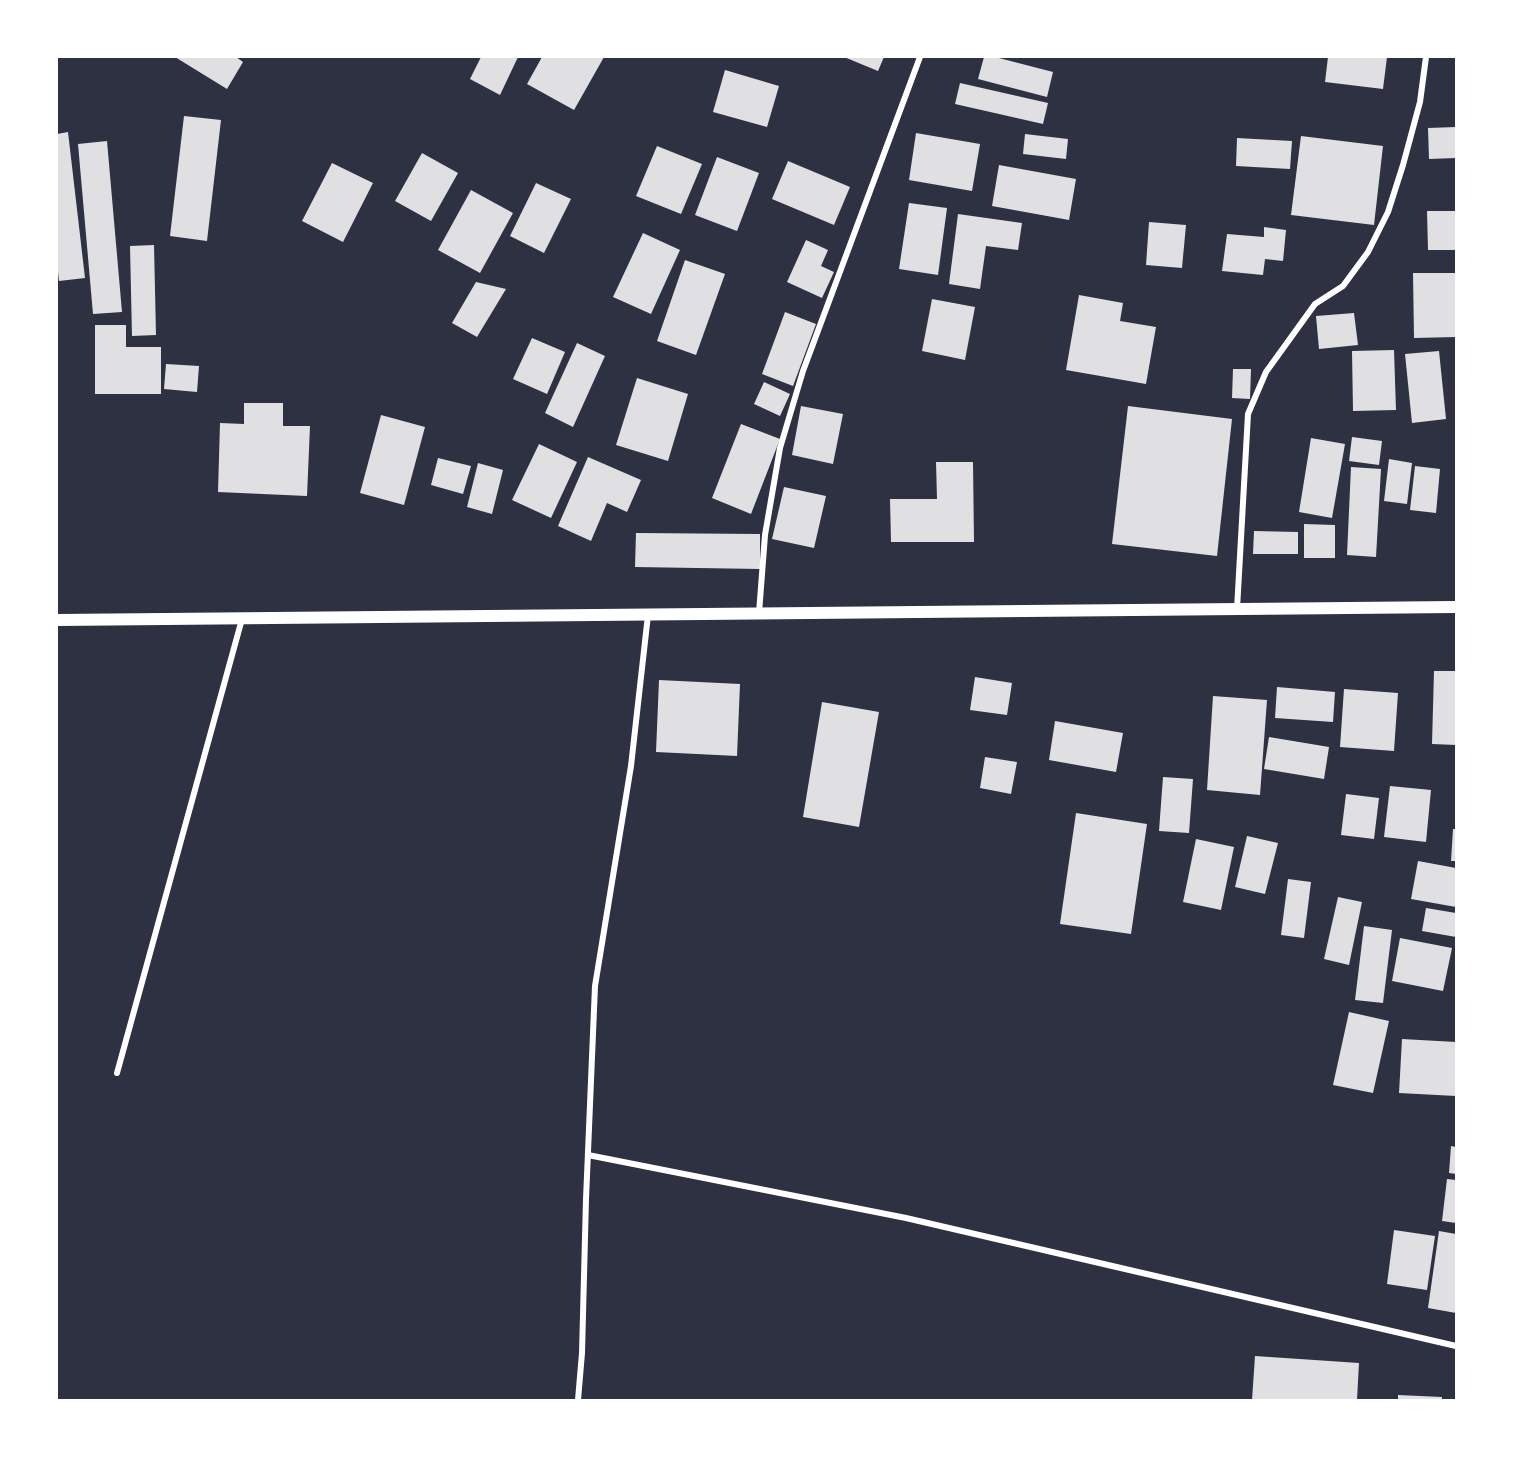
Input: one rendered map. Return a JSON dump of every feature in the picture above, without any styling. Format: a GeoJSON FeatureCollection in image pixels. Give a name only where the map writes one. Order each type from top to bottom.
{"type":"FeatureCollection","features":[{"type":"Feature","properties":{"kind":"main road"},"geometry":{"type":"LineString","coordinates":[[57,621],[1456,607]]}},
{"type":"Feature","properties":{"kind":"street"},"geometry":{"type":"LineString","coordinates":[[759,614],[765,535],[780,448],[803,371],[920,57]]}},
{"type":"Feature","properties":{"kind":"street"},"geometry":{"type":"LineString","coordinates":[[1237,609],[1248,414],[1266,372],[1315,304],[1343,286],[1368,252],[1388,212],[1420,102],[1426,57]]}},
{"type":"Feature","properties":{"kind":"street"},"geometry":{"type":"LineString","coordinates":[[578,1400],[582,1353],[595,986],[632,766],[648,615]]}},
{"type":"Feature","properties":{"kind":"street"},"geometry":{"type":"LineString","coordinates":[[117,1073],[242,619]]}},
{"type":"Feature","properties":{"kind":"street"},"geometry":{"type":"LineString","coordinates":[[588,1155],[906,1218],[1456,1346]]}},
{"type":"Feature","properties":{"kind":"building"},"geometry":{"type":"Polygon","coordinates":[[[175,57],[236,57],[243,62],[227,89],[175,57]]]}},
{"type":"Feature","properties":{"kind":"building"},"geometry":{"type":"Polygon","coordinates":[[[481,57],[518,57],[500,95],[470,79],[481,57]]]}},
{"type":"Feature","properties":{"kind":"building"},"geometry":{"type":"Polygon","coordinates":[[[542,57],[604,57],[574,110],[527,84],[542,57]]]}},
{"type":"Feature","properties":{"kind":"building"},"geometry":{"type":"Polygon","coordinates":[[[844,57],[884,57],[878,71],[844,57]]]}},
{"type":"Feature","properties":{"kind":"building"},"geometry":{"type":"Polygon","coordinates":[[[984,57],[995,57],[1053,72],[1047,97],[978,79],[984,57]]]}},
{"type":"Feature","properties":{"kind":"building"},"geometry":{"type":"Polygon","coordinates":[[[1328,57],[1387,57],[1383,89],[1325,82],[1328,57]]]}},
{"type":"Feature","properties":{"kind":"building"},"geometry":{"type":"Polygon","coordinates":[[[725,70],[779,86],[767,127],[713,112],[725,70]]]}},
{"type":"Feature","properties":{"kind":"building"},"geometry":{"type":"Polygon","coordinates":[[[960,83],[1048,103],[1043,124],[955,104],[960,83]]]}},
{"type":"Feature","properties":{"kind":"building"},"geometry":{"type":"Polygon","coordinates":[[[184,116],[221,120],[207,241],[170,236],[184,116]]]}},
{"type":"Feature","properties":{"kind":"building"},"geometry":{"type":"Polygon","coordinates":[[[1456,127],[1456,158],[1429,159],[1428,128],[1456,127]]]}},
{"type":"Feature","properties":{"kind":"building"},"geometry":{"type":"Polygon","coordinates":[[[68,132],[85,278],[59,281],[57,134],[68,132]]]}},
{"type":"Feature","properties":{"kind":"building"},"geometry":{"type":"Polygon","coordinates":[[[916,133],[980,144],[972,191],[909,180],[916,133]]]}},
{"type":"Feature","properties":{"kind":"building"},"geometry":{"type":"Polygon","coordinates":[[[1025,134],[1068,139],[1066,159],[1023,154],[1025,134]]]}},
{"type":"Feature","properties":{"kind":"building"},"geometry":{"type":"Polygon","coordinates":[[[1301,136],[1383,146],[1374,225],[1291,215],[1301,136]]]}},
{"type":"Feature","properties":{"kind":"building"},"geometry":{"type":"Polygon","coordinates":[[[1237,138],[1292,141],[1290,169],[1236,166],[1237,138]]]}},
{"type":"Feature","properties":{"kind":"building"},"geometry":{"type":"Polygon","coordinates":[[[107,141],[122,312],[93,314],[78,144],[107,141]]]}},
{"type":"Feature","properties":{"kind":"building"},"geometry":{"type":"Polygon","coordinates":[[[657,146],[702,164],[681,214],[636,196],[657,146]]]}},
{"type":"Feature","properties":{"kind":"building"},"geometry":{"type":"Polygon","coordinates":[[[422,153],[458,173],[431,221],[395,201],[422,153]]]}},
{"type":"Feature","properties":{"kind":"building"},"geometry":{"type":"Polygon","coordinates":[[[717,157],[759,173],[737,231],[695,215],[717,157]]]}},
{"type":"Feature","properties":{"kind":"building"},"geometry":{"type":"Polygon","coordinates":[[[788,161],[850,187],[834,225],[772,199],[788,161]]]}},
{"type":"Feature","properties":{"kind":"building"},"geometry":{"type":"Polygon","coordinates":[[[332,163],[373,183],[343,242],[302,221],[332,163]]]}},
{"type":"Feature","properties":{"kind":"building"},"geometry":{"type":"Polygon","coordinates":[[[999,165],[1076,179],[1069,220],[992,206],[999,165]]]}},
{"type":"Feature","properties":{"kind":"building"},"geometry":{"type":"Polygon","coordinates":[[[536,183],[571,199],[544,253],[510,236],[536,183]]]}},
{"type":"Feature","properties":{"kind":"building"},"geometry":{"type":"Polygon","coordinates":[[[471,190],[513,213],[480,273],[438,250],[471,190]]]}},
{"type":"Feature","properties":{"kind":"building"},"geometry":{"type":"Polygon","coordinates":[[[909,203],[947,208],[938,275],[899,269],[909,203]]]}},
{"type":"Feature","properties":{"kind":"building"},"geometry":{"type":"Polygon","coordinates":[[[1427,211],[1456,211],[1456,250],[1428,250],[1427,211]]]}},
{"type":"Feature","properties":{"kind":"building"},"geometry":{"type":"Polygon","coordinates":[[[958,214],[1022,223],[1018,250],[986,246],[980,289],[949,284],[958,214]]]}},
{"type":"Feature","properties":{"kind":"building"},"geometry":{"type":"Polygon","coordinates":[[[1149,222],[1186,225],[1182,268],[1146,265],[1149,222]]]}},
{"type":"Feature","properties":{"kind":"building"},"geometry":{"type":"Polygon","coordinates":[[[1264,227],[1286,230],[1283,261],[1265,259],[1263,275],[1222,271],[1227,234],[1264,237],[1264,227]]]}},
{"type":"Feature","properties":{"kind":"building"},"geometry":{"type":"Polygon","coordinates":[[[643,233],[680,250],[651,314],[613,297],[643,233]]]}},
{"type":"Feature","properties":{"kind":"building"},"geometry":{"type":"Polygon","coordinates":[[[806,240],[828,250],[821,266],[834,272],[822,298],[787,282],[806,240]]]}},
{"type":"Feature","properties":{"kind":"building"},"geometry":{"type":"Polygon","coordinates":[[[154,245],[156,335],[132,336],[130,246],[154,245]]]}},
{"type":"Feature","properties":{"kind":"building"},"geometry":{"type":"Polygon","coordinates":[[[685,260],[725,274],[696,355],[657,341],[685,260]]]}},
{"type":"Feature","properties":{"kind":"building"},"geometry":{"type":"Polygon","coordinates":[[[1413,273],[1456,273],[1456,337],[1414,338],[1413,273]]]}},
{"type":"Feature","properties":{"kind":"building"},"geometry":{"type":"Polygon","coordinates":[[[476,282],[506,289],[477,337],[452,323],[476,282]]]}},
{"type":"Feature","properties":{"kind":"building"},"geometry":{"type":"Polygon","coordinates":[[[1079,295],[1123,303],[1120,321],[1156,327],[1146,384],[1066,370],[1079,295]]]}},
{"type":"Feature","properties":{"kind":"building"},"geometry":{"type":"Polygon","coordinates":[[[932,299],[975,307],[965,360],[922,351],[932,299]]]}},
{"type":"Feature","properties":{"kind":"building"},"geometry":{"type":"Polygon","coordinates":[[[785,312],[816,324],[793,386],[762,374],[785,312]]]}},
{"type":"Feature","properties":{"kind":"building"},"geometry":{"type":"Polygon","coordinates":[[[1354,313],[1358,345],[1319,349],[1316,316],[1354,313]]]}},
{"type":"Feature","properties":{"kind":"building"},"geometry":{"type":"Polygon","coordinates":[[[95,325],[126,325],[126,347],[161,347],[161,394],[95,394],[95,325]]]}},
{"type":"Feature","properties":{"kind":"building"},"geometry":{"type":"Polygon","coordinates":[[[532,338],[565,352],[547,394],[513,379],[532,338]]]}},
{"type":"Feature","properties":{"kind":"building"},"geometry":{"type":"Polygon","coordinates":[[[577,343],[605,356],[573,427],[545,413],[577,343]]]}},
{"type":"Feature","properties":{"kind":"building"},"geometry":{"type":"Polygon","coordinates":[[[1394,350],[1396,410],[1353,411],[1352,351],[1394,350]]]}},
{"type":"Feature","properties":{"kind":"building"},"geometry":{"type":"Polygon","coordinates":[[[1439,351],[1446,419],[1412,423],[1405,354],[1439,351]]]}},
{"type":"Feature","properties":{"kind":"building"},"geometry":{"type":"Polygon","coordinates":[[[166,364],[199,366],[197,392],[164,389],[166,364]]]}},
{"type":"Feature","properties":{"kind":"building"},"geometry":{"type":"Polygon","coordinates":[[[1233,369],[1251,369],[1250,399],[1232,398],[1233,369]]]}},
{"type":"Feature","properties":{"kind":"building"},"geometry":{"type":"Polygon","coordinates":[[[637,378],[688,394],[668,461],[616,445],[637,378]]]}},
{"type":"Feature","properties":{"kind":"building"},"geometry":{"type":"Polygon","coordinates":[[[764,382],[790,394],[780,416],[754,404],[764,382]]]}},
{"type":"Feature","properties":{"kind":"building"},"geometry":{"type":"Polygon","coordinates":[[[244,403],[283,403],[283,426],[310,426],[307,496],[218,492],[220,423],[244,424],[244,403]]]}},
{"type":"Feature","properties":{"kind":"building"},"geometry":{"type":"Polygon","coordinates":[[[801,406],[843,414],[833,464],[792,455],[801,406]]]}},
{"type":"Feature","properties":{"kind":"building"},"geometry":{"type":"Polygon","coordinates":[[[1128,406],[1232,419],[1217,556],[1112,544],[1128,406]]]}},
{"type":"Feature","properties":{"kind":"building"},"geometry":{"type":"Polygon","coordinates":[[[381,415],[425,427],[404,505],[360,493],[381,415]]]}},
{"type":"Feature","properties":{"kind":"building"},"geometry":{"type":"Polygon","coordinates":[[[741,424],[780,439],[751,514],[712,498],[741,424]]]}},
{"type":"Feature","properties":{"kind":"building"},"geometry":{"type":"Polygon","coordinates":[[[1352,437],[1382,441],[1379,465],[1349,461],[1352,437]]]}},
{"type":"Feature","properties":{"kind":"building"},"geometry":{"type":"Polygon","coordinates":[[[1311,438],[1345,444],[1332,518],[1299,512],[1311,438]]]}},
{"type":"Feature","properties":{"kind":"building"},"geometry":{"type":"Polygon","coordinates":[[[539,444],[577,462],[551,518],[512,500],[539,444]]]}},
{"type":"Feature","properties":{"kind":"building"},"geometry":{"type":"Polygon","coordinates":[[[588,457],[641,480],[627,512],[607,503],[591,541],[558,526],[588,457]]]}},
{"type":"Feature","properties":{"kind":"building"},"geometry":{"type":"Polygon","coordinates":[[[438,458],[471,466],[463,494],[431,485],[438,458]]]}},
{"type":"Feature","properties":{"kind":"building"},"geometry":{"type":"Polygon","coordinates":[[[1389,459],[1412,463],[1407,504],[1384,501],[1389,459]]]}},
{"type":"Feature","properties":{"kind":"building"},"geometry":{"type":"Polygon","coordinates":[[[936,462],[973,462],[974,542],[891,542],[890,499],[937,499],[936,462]]]}},
{"type":"Feature","properties":{"kind":"building"},"geometry":{"type":"Polygon","coordinates":[[[478,463],[503,470],[492,514],[467,507],[478,463]]]}},
{"type":"Feature","properties":{"kind":"building"},"geometry":{"type":"Polygon","coordinates":[[[1415,466],[1440,469],[1436,513],[1410,510],[1415,466]]]}},
{"type":"Feature","properties":{"kind":"building"},"geometry":{"type":"Polygon","coordinates":[[[1351,467],[1381,469],[1376,557],[1347,555],[1351,467]]]}},
{"type":"Feature","properties":{"kind":"building"},"geometry":{"type":"Polygon","coordinates":[[[784,487],[826,496],[814,548],[772,539],[784,487]]]}},
{"type":"Feature","properties":{"kind":"building"},"geometry":{"type":"Polygon","coordinates":[[[1304,524],[1335,525],[1335,558],[1304,558],[1304,524]]]}},
{"type":"Feature","properties":{"kind":"building"},"geometry":{"type":"Polygon","coordinates":[[[1254,531],[1298,532],[1298,554],[1253,554],[1254,531]]]}},
{"type":"Feature","properties":{"kind":"building"},"geometry":{"type":"Polygon","coordinates":[[[636,533],[760,534],[760,569],[635,567],[636,533]]]}},
{"type":"Feature","properties":{"kind":"building"},"geometry":{"type":"Polygon","coordinates":[[[1434,671],[1456,671],[1456,745],[1432,744],[1434,671]]]}},
{"type":"Feature","properties":{"kind":"building"},"geometry":{"type":"Polygon","coordinates":[[[975,677],[1012,683],[1007,715],[970,710],[975,677]]]}},
{"type":"Feature","properties":{"kind":"building"},"geometry":{"type":"Polygon","coordinates":[[[659,680],[740,684],[737,756],[656,752],[659,680]]]}},
{"type":"Feature","properties":{"kind":"building"},"geometry":{"type":"Polygon","coordinates":[[[1277,687],[1335,692],[1333,722],[1275,718],[1277,687]]]}},
{"type":"Feature","properties":{"kind":"building"},"geometry":{"type":"Polygon","coordinates":[[[1344,689],[1398,693],[1394,751],[1340,747],[1344,689]]]}},
{"type":"Feature","properties":{"kind":"building"},"geometry":{"type":"Polygon","coordinates":[[[1213,696],[1267,700],[1260,795],[1207,790],[1213,696]]]}},
{"type":"Feature","properties":{"kind":"building"},"geometry":{"type":"Polygon","coordinates":[[[822,702],[879,712],[859,827],[803,817],[822,702]]]}},
{"type":"Feature","properties":{"kind":"building"},"geometry":{"type":"Polygon","coordinates":[[[1055,721],[1123,733],[1116,772],[1049,760],[1055,721]]]}},
{"type":"Feature","properties":{"kind":"building"},"geometry":{"type":"Polygon","coordinates":[[[1269,737],[1329,747],[1324,779],[1264,769],[1269,737]]]}},
{"type":"Feature","properties":{"kind":"building"},"geometry":{"type":"Polygon","coordinates":[[[985,757],[1017,762],[1011,794],[980,788],[985,757]]]}},
{"type":"Feature","properties":{"kind":"building"},"geometry":{"type":"Polygon","coordinates":[[[1163,777],[1193,779],[1189,833],[1159,831],[1163,777]]]}},
{"type":"Feature","properties":{"kind":"building"},"geometry":{"type":"Polygon","coordinates":[[[1390,786],[1431,790],[1426,842],[1384,837],[1390,786]]]}},
{"type":"Feature","properties":{"kind":"building"},"geometry":{"type":"Polygon","coordinates":[[[1346,794],[1379,798],[1374,839],[1341,835],[1346,794]]]}},
{"type":"Feature","properties":{"kind":"building"},"geometry":{"type":"Polygon","coordinates":[[[1076,813],[1147,824],[1131,934],[1060,924],[1076,813]]]}},
{"type":"Feature","properties":{"kind":"building"},"geometry":{"type":"Polygon","coordinates":[[[1453,829],[1456,829],[1456,861],[1451,861],[1453,829]]]}},
{"type":"Feature","properties":{"kind":"building"},"geometry":{"type":"Polygon","coordinates":[[[1247,836],[1278,843],[1265,894],[1235,887],[1247,836]]]}},
{"type":"Feature","properties":{"kind":"building"},"geometry":{"type":"Polygon","coordinates":[[[1196,839],[1234,847],[1221,910],[1183,902],[1196,839]]]}},
{"type":"Feature","properties":{"kind":"building"},"geometry":{"type":"Polygon","coordinates":[[[1418,861],[1456,868],[1456,907],[1411,899],[1418,861]]]}},
{"type":"Feature","properties":{"kind":"building"},"geometry":{"type":"Polygon","coordinates":[[[1288,879],[1311,882],[1304,938],[1281,935],[1288,879]]]}},
{"type":"Feature","properties":{"kind":"building"},"geometry":{"type":"Polygon","coordinates":[[[1338,897],[1362,902],[1349,965],[1324,959],[1338,897]]]}},
{"type":"Feature","properties":{"kind":"building"},"geometry":{"type":"Polygon","coordinates":[[[1426,908],[1456,913],[1456,937],[1422,931],[1426,908]]]}},
{"type":"Feature","properties":{"kind":"building"},"geometry":{"type":"Polygon","coordinates":[[[1364,926],[1392,930],[1383,1003],[1355,1000],[1364,926]]]}},
{"type":"Feature","properties":{"kind":"building"},"geometry":{"type":"Polygon","coordinates":[[[1400,938],[1452,948],[1443,991],[1392,981],[1400,938]]]}},
{"type":"Feature","properties":{"kind":"building"},"geometry":{"type":"Polygon","coordinates":[[[1349,1012],[1389,1021],[1373,1093],[1333,1085],[1349,1012]]]}},
{"type":"Feature","properties":{"kind":"building"},"geometry":{"type":"Polygon","coordinates":[[[1402,1039],[1456,1042],[1456,1096],[1399,1093],[1402,1039]]]}},
{"type":"Feature","properties":{"kind":"building"},"geometry":{"type":"Polygon","coordinates":[[[1451,1146],[1456,1147],[1456,1174],[1449,1173],[1451,1146]]]}},
{"type":"Feature","properties":{"kind":"building"},"geometry":{"type":"Polygon","coordinates":[[[1447,1179],[1456,1180],[1456,1223],[1442,1221],[1447,1179]]]}},
{"type":"Feature","properties":{"kind":"building"},"geometry":{"type":"Polygon","coordinates":[[[1394,1230],[1435,1236],[1427,1290],[1387,1284],[1394,1230]]]}},
{"type":"Feature","properties":{"kind":"building"},"geometry":{"type":"Polygon","coordinates":[[[1439,1231],[1456,1234],[1456,1313],[1428,1308],[1439,1231]]]}},
{"type":"Feature","properties":{"kind":"building"},"geometry":{"type":"Polygon","coordinates":[[[1255,1356],[1359,1363],[1357,1400],[1252,1400],[1255,1356]]]}},
{"type":"Feature","properties":{"kind":"building"},"geometry":{"type":"Polygon","coordinates":[[[1398,1395],[1442,1397],[1442,1400],[1398,1400],[1398,1395]]]}}]}
